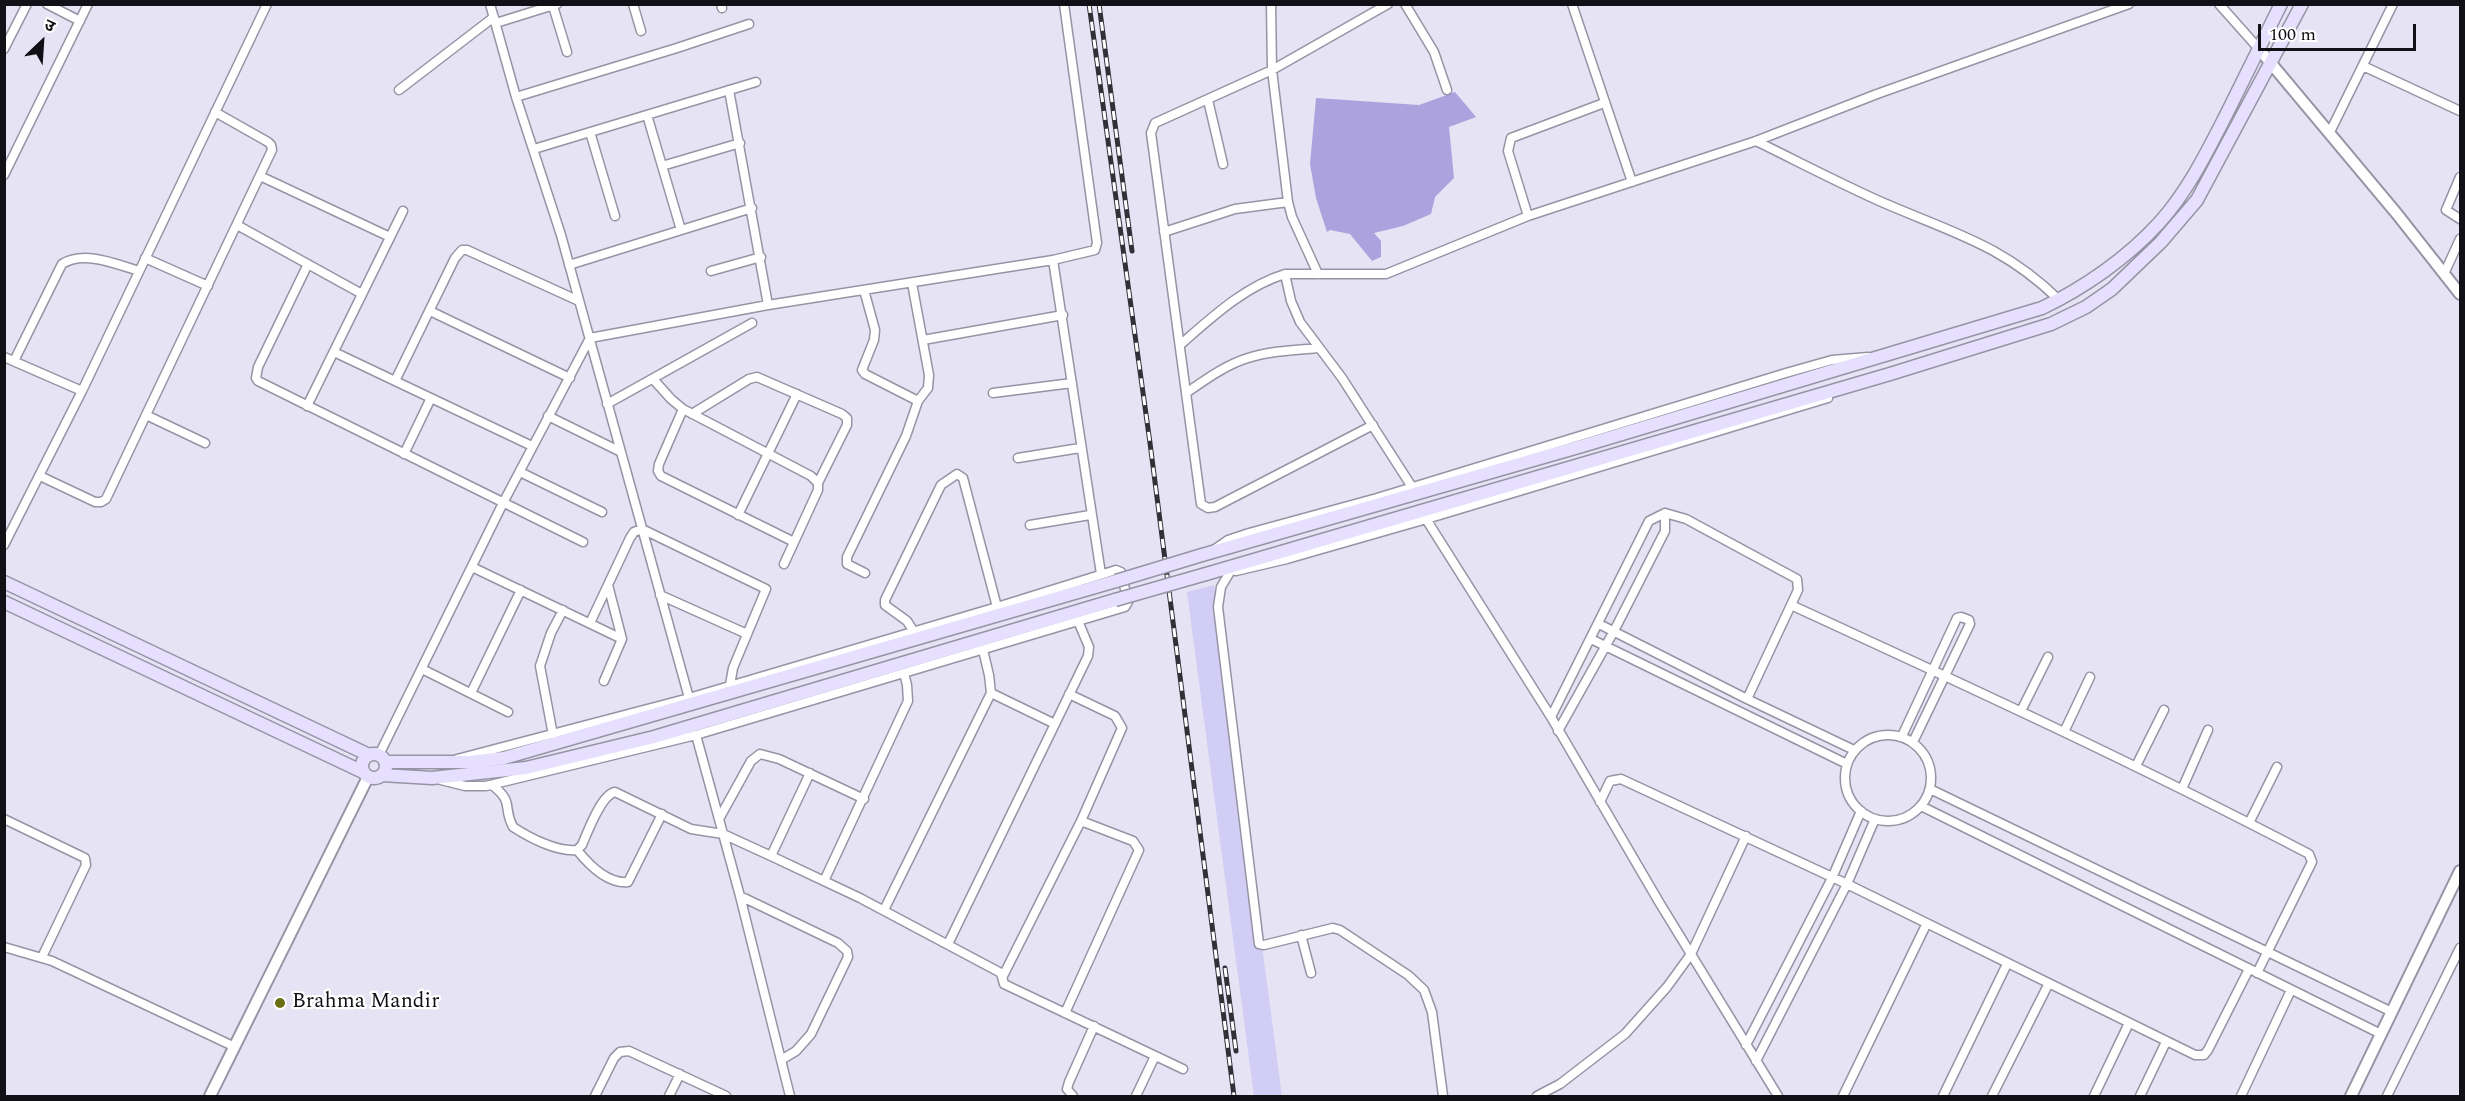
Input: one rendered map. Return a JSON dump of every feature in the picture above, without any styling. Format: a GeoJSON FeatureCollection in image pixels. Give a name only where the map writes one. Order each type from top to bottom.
{"type":"FeatureCollection","features":[{"type":"Feature","properties":{"kind":"main road"},"geometry":{"type":"LineString","coordinates":[[366,774],[362,762],[378,758],[469,762],[504,758],[1582,447],[2042,308],[2072,293],[2133,247],[2159,223],[2181,196],[2200,164],[2281,4]]}},
{"type":"Feature","properties":{"kind":"main road"},"geometry":{"type":"LineString","coordinates":[[382,775],[432,778],[526,768],[654,737],[1115,600],[1206,574],[1225,571],[2051,324],[2086,307],[2112,289],[2161,242],[2197,201],[2272,63],[2301,4]]}},
{"type":"Feature","properties":{"kind":"main road"},"geometry":{"type":"LineString","coordinates":[[4,582],[378,758],[385,771],[377,778],[366,774],[4,602]]}},
{"type":"Feature","properties":{"kind":"street"},"geometry":{"type":"LineString","coordinates":[[4,49],[27,4]]}},
{"type":"Feature","properties":{"kind":"street"},"geometry":{"type":"LineString","coordinates":[[47,4],[80,21]]}},
{"type":"Feature","properties":{"kind":"street"},"geometry":{"type":"LineString","coordinates":[[4,175],[88,4]]}},
{"type":"Feature","properties":{"kind":"street"},"geometry":{"type":"LineString","coordinates":[[4,545],[82,391],[267,4]]}},
{"type":"Feature","properties":{"kind":"street"},"geometry":{"type":"LineString","coordinates":[[490,4],[590,338],[619,451],[689,698]]}},
{"type":"Feature","properties":{"kind":"street"},"geometry":{"type":"LineString","coordinates":[[633,4],[641,31]]}},
{"type":"Feature","properties":{"kind":"street"},"geometry":{"type":"LineString","coordinates":[[590,338],[768,305],[1053,260],[1095,250],[1097,243],[1064,4]]}},
{"type":"Feature","properties":{"kind":"street"},"geometry":{"type":"LineString","coordinates":[[1271,4],[1272,70],[1288,202],[1318,274]]}},
{"type":"Feature","properties":{"kind":"street"},"geometry":{"type":"LineString","coordinates":[[1373,425],[1215,507],[1208,508],[1201,504],[1152,127],[1155,123],[1272,70],[1388,4]]}},
{"type":"Feature","properties":{"kind":"street"},"geometry":{"type":"LineString","coordinates":[[1405,4],[1434,52],[1447,90]]}},
{"type":"Feature","properties":{"kind":"street"},"geometry":{"type":"LineString","coordinates":[[1572,4],[1632,182]]}},
{"type":"Feature","properties":{"kind":"street"},"geometry":{"type":"LineString","coordinates":[[1180,345],[1233,302],[1272,278],[1285,274],[1386,274],[1528,216],[1756,141],[1877,94],[2129,4]]}},
{"type":"Feature","properties":{"kind":"street"},"geometry":{"type":"LineString","coordinates":[[2219,4],[2330,132],[2460,294]]}},
{"type":"Feature","properties":{"kind":"street"},"geometry":{"type":"LineString","coordinates":[[2330,132],[2393,4]]}},
{"type":"Feature","properties":{"kind":"street"},"geometry":{"type":"LineString","coordinates":[[399,90],[495,20],[555,5],[567,52]]}},
{"type":"Feature","properties":{"kind":"street"},"geometry":{"type":"LineString","coordinates":[[516,97],[666,52],[749,24]]}},
{"type":"Feature","properties":{"kind":"street"},"geometry":{"type":"LineString","coordinates":[[2363,66],[2460,111]]}},
{"type":"Feature","properties":{"kind":"street"},"geometry":{"type":"LineString","coordinates":[[534,149],[756,82]]}},
{"type":"Feature","properties":{"kind":"street"},"geometry":{"type":"LineString","coordinates":[[729,90],[768,305]]}},
{"type":"Feature","properties":{"kind":"street"},"geometry":{"type":"LineString","coordinates":[[1208,100],[1223,164]]}},
{"type":"Feature","properties":{"kind":"street"},"geometry":{"type":"LineString","coordinates":[[1528,216],[1508,151],[1511,138],[1604,103]]}},
{"type":"Feature","properties":{"kind":"street"},"geometry":{"type":"LineString","coordinates":[[40,476],[89,500],[102,502],[106,499],[272,150],[272,145],[215,112]]}},
{"type":"Feature","properties":{"kind":"street"},"geometry":{"type":"LineString","coordinates":[[647,115],[681,230]]}},
{"type":"Feature","properties":{"kind":"street"},"geometry":{"type":"LineString","coordinates":[[590,132],[615,216]]}},
{"type":"Feature","properties":{"kind":"street"},"geometry":{"type":"LineString","coordinates":[[1756,141],[1885,204],[1990,248],[2024,269],[2059,300]]}},
{"type":"Feature","properties":{"kind":"street"},"geometry":{"type":"LineString","coordinates":[[662,166],[740,143]]}},
{"type":"Feature","properties":{"kind":"street"},"geometry":{"type":"LineString","coordinates":[[260,176],[390,237]]}},
{"type":"Feature","properties":{"kind":"street"},"geometry":{"type":"LineString","coordinates":[[2460,177],[2446,210],[2460,219]]}},
{"type":"Feature","properties":{"kind":"street"},"geometry":{"type":"LineString","coordinates":[[1164,232],[1235,209],[1288,202]]}},
{"type":"Feature","properties":{"kind":"street"},"geometry":{"type":"LineString","coordinates":[[569,265],[752,208]]}},
{"type":"Feature","properties":{"kind":"street"},"geometry":{"type":"LineString","coordinates":[[307,406],[403,211]]}},
{"type":"Feature","properties":{"kind":"street"},"geometry":{"type":"LineString","coordinates":[[237,225],[362,294]]}},
{"type":"Feature","properties":{"kind":"street"},"geometry":{"type":"LineString","coordinates":[[2444,274],[2460,239]]}},
{"type":"Feature","properties":{"kind":"street"},"geometry":{"type":"LineString","coordinates":[[395,381],[455,258],[462,250],[467,250],[579,300]]}},
{"type":"Feature","properties":{"kind":"street"},"geometry":{"type":"LineString","coordinates":[[711,271],[761,257]]}},
{"type":"Feature","properties":{"kind":"street"},"geometry":{"type":"LineString","coordinates":[[14,361],[62,264],[70,259],[84,258],[139,271]]}},
{"type":"Feature","properties":{"kind":"street"},"geometry":{"type":"LineString","coordinates":[[145,258],[208,286]]}},
{"type":"Feature","properties":{"kind":"street"},"geometry":{"type":"LineString","coordinates":[[1053,260],[1063,315],[1090,515],[1101,574]]}},
{"type":"Feature","properties":{"kind":"street"},"geometry":{"type":"LineString","coordinates":[[308,264],[258,367],[256,378],[307,406],[583,542]]}},
{"type":"Feature","properties":{"kind":"street"},"geometry":{"type":"LineString","coordinates":[[1285,274],[1294,310],[1318,348],[1342,378],[1412,488]]}},
{"type":"Feature","properties":{"kind":"street"},"geometry":{"type":"LineString","coordinates":[[865,573],[847,564],[847,557],[906,436],[918,401],[928,388],[929,375],[912,282]]}},
{"type":"Feature","properties":{"kind":"street"},"geometry":{"type":"LineString","coordinates":[[864,290],[874,330],[874,340],[862,370],[865,374],[918,401]]}},
{"type":"Feature","properties":{"kind":"street"},"geometry":{"type":"LineString","coordinates":[[430,311],[570,378]]}},
{"type":"Feature","properties":{"kind":"street"},"geometry":{"type":"LineString","coordinates":[[923,340],[1063,315]]}},
{"type":"Feature","properties":{"kind":"street"},"geometry":{"type":"LineString","coordinates":[[607,404],[752,323]]}},
{"type":"Feature","properties":{"kind":"street"},"geometry":{"type":"LineString","coordinates":[[378,758],[503,503],[590,338]]}},
{"type":"Feature","properties":{"kind":"street"},"geometry":{"type":"LineString","coordinates":[[1185,393],[1230,365],[1247,358],[1281,351],[1318,348]]}},
{"type":"Feature","properties":{"kind":"street"},"geometry":{"type":"LineString","coordinates":[[334,352],[532,446]]}},
{"type":"Feature","properties":{"kind":"street"},"geometry":{"type":"LineString","coordinates":[[1206,554],[1228,540],[1412,488],[1832,360],[1855,356],[1880,357]]}},
{"type":"Feature","properties":{"kind":"street"},"geometry":{"type":"LineString","coordinates":[[4,357],[82,391]]}},
{"type":"Feature","properties":{"kind":"street"},"geometry":{"type":"LineString","coordinates":[[1443,1096],[1432,1012],[1424,990],[1408,975],[1340,930],[1333,928],[1264,945],[1258,941],[1218,607],[1225,571],[1287,559],[1426,519],[1817,402],[1890,374]]}},
{"type":"Feature","properties":{"kind":"street"},"geometry":{"type":"LineString","coordinates":[[692,414],[749,379],[757,377],[847,418],[847,425],[818,483],[818,490],[784,564]]}},
{"type":"Feature","properties":{"kind":"street"},"geometry":{"type":"LineString","coordinates":[[653,379],[683,409],[811,476],[818,483]]}},
{"type":"Feature","properties":{"kind":"street"},"geometry":{"type":"LineString","coordinates":[[993,393],[1072,383]]}},
{"type":"Feature","properties":{"kind":"street"},"geometry":{"type":"LineString","coordinates":[[738,515],[797,394]]}},
{"type":"Feature","properties":{"kind":"street"},"geometry":{"type":"LineString","coordinates":[[404,454],[431,398]]}},
{"type":"Feature","properties":{"kind":"street"},"geometry":{"type":"LineString","coordinates":[[683,409],[658,471],[667,481],[794,542]]}},
{"type":"Feature","properties":{"kind":"street"},"geometry":{"type":"LineString","coordinates":[[146,415],[205,443]]}},
{"type":"Feature","properties":{"kind":"street"},"geometry":{"type":"LineString","coordinates":[[548,416],[619,451]]}},
{"type":"Feature","properties":{"kind":"street"},"geometry":{"type":"LineString","coordinates":[[1018,458],[1080,448]]}},
{"type":"Feature","properties":{"kind":"street"},"geometry":{"type":"LineString","coordinates":[[520,472],[602,512]]}},
{"type":"Feature","properties":{"kind":"street"},"geometry":{"type":"LineString","coordinates":[[914,632],[907,621],[885,605],[885,600],[941,485],[957,474],[963,478],[997,608]]}},
{"type":"Feature","properties":{"kind":"street"},"geometry":{"type":"LineString","coordinates":[[1551,717],[1648,521],[1665,513],[1686,519],[1793,575],[1799,584],[1747,699]]}},
{"type":"Feature","properties":{"kind":"street"},"geometry":{"type":"LineString","coordinates":[[1558,731],[1614,631],[1665,531],[1665,513]]}},
{"type":"Feature","properties":{"kind":"street"},"geometry":{"type":"LineString","coordinates":[[1030,525],[1090,515]]}},
{"type":"Feature","properties":{"kind":"street"},"geometry":{"type":"LineString","coordinates":[[1426,519],[1551,717],[1778,1096]]}},
{"type":"Feature","properties":{"kind":"street"},"geometry":{"type":"LineString","coordinates":[[590,623],[630,538],[634,532],[642,529],[765,587],[765,595],[733,668],[730,685]]}},
{"type":"Feature","properties":{"kind":"street"},"geometry":{"type":"LineString","coordinates":[[472,567],[622,639]]}},
{"type":"Feature","properties":{"kind":"street"},"geometry":{"type":"LineString","coordinates":[[432,778],[465,786],[492,785],[696,735],[983,650],[1128,605],[1121,572],[1116,570],[1101,574],[997,608],[689,698],[553,735],[441,762]]}},
{"type":"Feature","properties":{"kind":"street"},"geometry":{"type":"LineString","coordinates":[[604,681],[622,639],[608,585]]}},
{"type":"Feature","properties":{"kind":"street"},"geometry":{"type":"LineString","coordinates":[[471,693],[521,590]]}},
{"type":"Feature","properties":{"kind":"street"},"geometry":{"type":"LineString","coordinates":[[660,595],[747,634]]}},
{"type":"Feature","properties":{"kind":"street"},"geometry":{"type":"LineString","coordinates":[[1600,802],[1610,781],[1615,778],[1621,779],[1847,884],[2166,1042],[2195,1055],[2204,1055],[2253,971],[2268,951],[2312,858],[2309,854],[2136,766],[1946,675],[1791,606]]}},
{"type":"Feature","properties":{"kind":"street"},"geometry":{"type":"LineString","coordinates":[[553,735],[540,666],[551,633],[563,610]]}},
{"type":"Feature","properties":{"kind":"street"},"geometry":{"type":"LineString","coordinates":[[1902,736],[1957,618],[1969,620],[1970,624],[1914,742]]}},
{"type":"Feature","properties":{"kind":"street"},"geometry":{"type":"LineString","coordinates":[[948,944],[1088,656],[1089,647],[1078,621]]}},
{"type":"Feature","properties":{"kind":"street"},"geometry":{"type":"LineString","coordinates":[[1599,624],[1854,750]]}},
{"type":"Feature","properties":{"kind":"street"},"geometry":{"type":"LineString","coordinates":[[1591,639],[1847,764]]}},
{"type":"Feature","properties":{"kind":"street"},"geometry":{"type":"LineString","coordinates":[[884,910],[991,693],[983,650]]}},
{"type":"Feature","properties":{"kind":"street"},"geometry":{"type":"LineString","coordinates":[[2021,711],[2048,657]]}},
{"type":"Feature","properties":{"kind":"street"},"geometry":{"type":"LineString","coordinates":[[422,669],[508,711]]}},
{"type":"Feature","properties":{"kind":"street"},"geometry":{"type":"LineString","coordinates":[[824,881],[908,701],[904,673]]}},
{"type":"Feature","properties":{"kind":"street"},"geometry":{"type":"LineString","coordinates":[[2064,732],[2090,677]]}},
{"type":"Feature","properties":{"kind":"street"},"geometry":{"type":"LineString","coordinates":[[991,693],[1055,723]]}},
{"type":"Feature","properties":{"kind":"street"},"geometry":{"type":"LineString","coordinates":[[1069,694],[1115,716],[1122,728],[1081,821],[1003,976],[1004,984],[1184,1069]]}},
{"type":"Feature","properties":{"kind":"street"},"geometry":{"type":"LineString","coordinates":[[2136,766],[2164,710]]}},
{"type":"Feature","properties":{"kind":"street"},"geometry":{"type":"LineString","coordinates":[[2182,789],[2208,730]]}},
{"type":"Feature","properties":{"kind":"street"},"geometry":{"type":"LineString","coordinates":[[1889,734],[1902,736],[1914,742],[1928,759],[1932,771],[1930,789],[1922,806],[1912,814],[1900,820],[1875,819],[1861,812],[1852,802],[1846,790],[1847,764],[1854,750],[1864,741],[1889,734]]}},
{"type":"Feature","properties":{"kind":"street"},"geometry":{"type":"LineString","coordinates":[[696,735],[740,896],[790,1096]]}},
{"type":"Feature","properties":{"kind":"street"},"geometry":{"type":"LineString","coordinates":[[719,819],[752,761],[760,754],[779,759],[864,799]]}},
{"type":"Feature","properties":{"kind":"street"},"geometry":{"type":"LineString","coordinates":[[2249,822],[2277,767]]}},
{"type":"Feature","properties":{"kind":"street"},"geometry":{"type":"LineString","coordinates":[[771,856],[810,773]]}},
{"type":"Feature","properties":{"kind":"street"},"geometry":{"type":"LineString","coordinates":[[210,1096],[366,774]]}},
{"type":"Feature","properties":{"kind":"street"},"geometry":{"type":"LineString","coordinates":[[492,785],[505,795],[513,827],[554,846],[577,850],[596,869],[618,881],[628,882],[662,814]]}},
{"type":"Feature","properties":{"kind":"street"},"geometry":{"type":"LineString","coordinates":[[1930,789],[2392,1012]]}},
{"type":"Feature","properties":{"kind":"street"},"geometry":{"type":"LineString","coordinates":[[577,850],[603,800],[610,793],[619,793],[691,829],[723,834],[824,881],[884,910],[1003,976]]}},
{"type":"Feature","properties":{"kind":"street"},"geometry":{"type":"LineString","coordinates":[[1922,806],[2381,1034]]}},
{"type":"Feature","properties":{"kind":"street"},"geometry":{"type":"LineString","coordinates":[[1746,1045],[1832,878],[1861,812]]}},
{"type":"Feature","properties":{"kind":"street"},"geometry":{"type":"LineString","coordinates":[[4,819],[85,858],[86,865],[42,957]]}},
{"type":"Feature","properties":{"kind":"street"},"geometry":{"type":"LineString","coordinates":[[1756,1061],[1847,884],[1875,819]]}},
{"type":"Feature","properties":{"kind":"street"},"geometry":{"type":"LineString","coordinates":[[1065,1013],[1139,850],[1133,841],[1081,821]]}},
{"type":"Feature","properties":{"kind":"street"},"geometry":{"type":"LineString","coordinates":[[1536,1096],[1560,1084],[1625,1034],[1645,1013],[1691,954],[1746,836]]}},
{"type":"Feature","properties":{"kind":"street"},"geometry":{"type":"LineString","coordinates":[[2351,1096],[2460,871]]}},
{"type":"Feature","properties":{"kind":"street"},"geometry":{"type":"LineString","coordinates":[[740,896],[838,943],[847,951],[848,957],[811,1034],[796,1051],[781,1060]]}},
{"type":"Feature","properties":{"kind":"street"},"geometry":{"type":"LineString","coordinates":[[1843,1096],[1926,925]]}},
{"type":"Feature","properties":{"kind":"street"},"geometry":{"type":"LineString","coordinates":[[1301,935],[1311,973]]}},
{"type":"Feature","properties":{"kind":"street"},"geometry":{"type":"LineString","coordinates":[[4,947],[42,957],[235,1047]]}},
{"type":"Feature","properties":{"kind":"street"},"geometry":{"type":"LineString","coordinates":[[2387,1096],[2460,948]]}},
{"type":"Feature","properties":{"kind":"street"},"geometry":{"type":"LineString","coordinates":[[1943,1096],[2007,964]]}},
{"type":"Feature","properties":{"kind":"street"},"geometry":{"type":"LineString","coordinates":[[1992,1096],[2049,983]]}},
{"type":"Feature","properties":{"kind":"street"},"geometry":{"type":"LineString","coordinates":[[2241,1096],[2291,990]]}},
{"type":"Feature","properties":{"kind":"street"},"geometry":{"type":"LineString","coordinates":[[2094,1096],[2129,1023]]}},
{"type":"Feature","properties":{"kind":"street"},"geometry":{"type":"LineString","coordinates":[[1073,1096],[1067,1089],[1069,1082],[1094,1026]]}},
{"type":"Feature","properties":{"kind":"street"},"geometry":{"type":"LineString","coordinates":[[2140,1096],[2166,1042]]}},
{"type":"Feature","properties":{"kind":"street"},"geometry":{"type":"LineString","coordinates":[[595,1096],[614,1058],[620,1052],[637,1054],[726,1096]]}},
{"type":"Feature","properties":{"kind":"street"},"geometry":{"type":"LineString","coordinates":[[1136,1096],[1155,1056]]}},
{"type":"Feature","properties":{"kind":"street"},"geometry":{"type":"LineString","coordinates":[[669,1096],[680,1074]]}},
{"type":"Feature","properties":{"kind":"shaded area"},"geometry":{"type":"Polygon","coordinates":[[[1455,92],[1476,117],[1449,127],[1454,178],[1435,197],[1431,214],[1403,226],[1374,233],[1381,241],[1381,257],[1372,261],[1350,234],[1330,230],[1327,232],[1316,198],[1310,164],[1316,98],[1419,105],[1455,92]]]}},
{"type":"Feature","properties":{"kind":"shaded area"},"geometry":{"type":"Polygon","coordinates":[[[1214,585],[1282,1096],[1254,1096],[1187,592],[1214,585]]]}},
{"type":"Feature","properties":{"kind":"railway"},"geometry":{"type":"LineString","coordinates":[[1089,4],[1150,443],[1234,1096]]}},
{"type":"Feature","properties":{"kind":"railway"},"geometry":{"type":"LineString","coordinates":[[1099,4],[1132,251]]}},
{"type":"Feature","properties":{"kind":"railway"},"geometry":{"type":"LineString","coordinates":[[1225,968],[1236,1051]]}},
{"type":"Feature","properties":{"kind":"place","name":"Brahma Mandir"},"geometry":{"type":"Point","coordinates":[280,1003]}}]}
